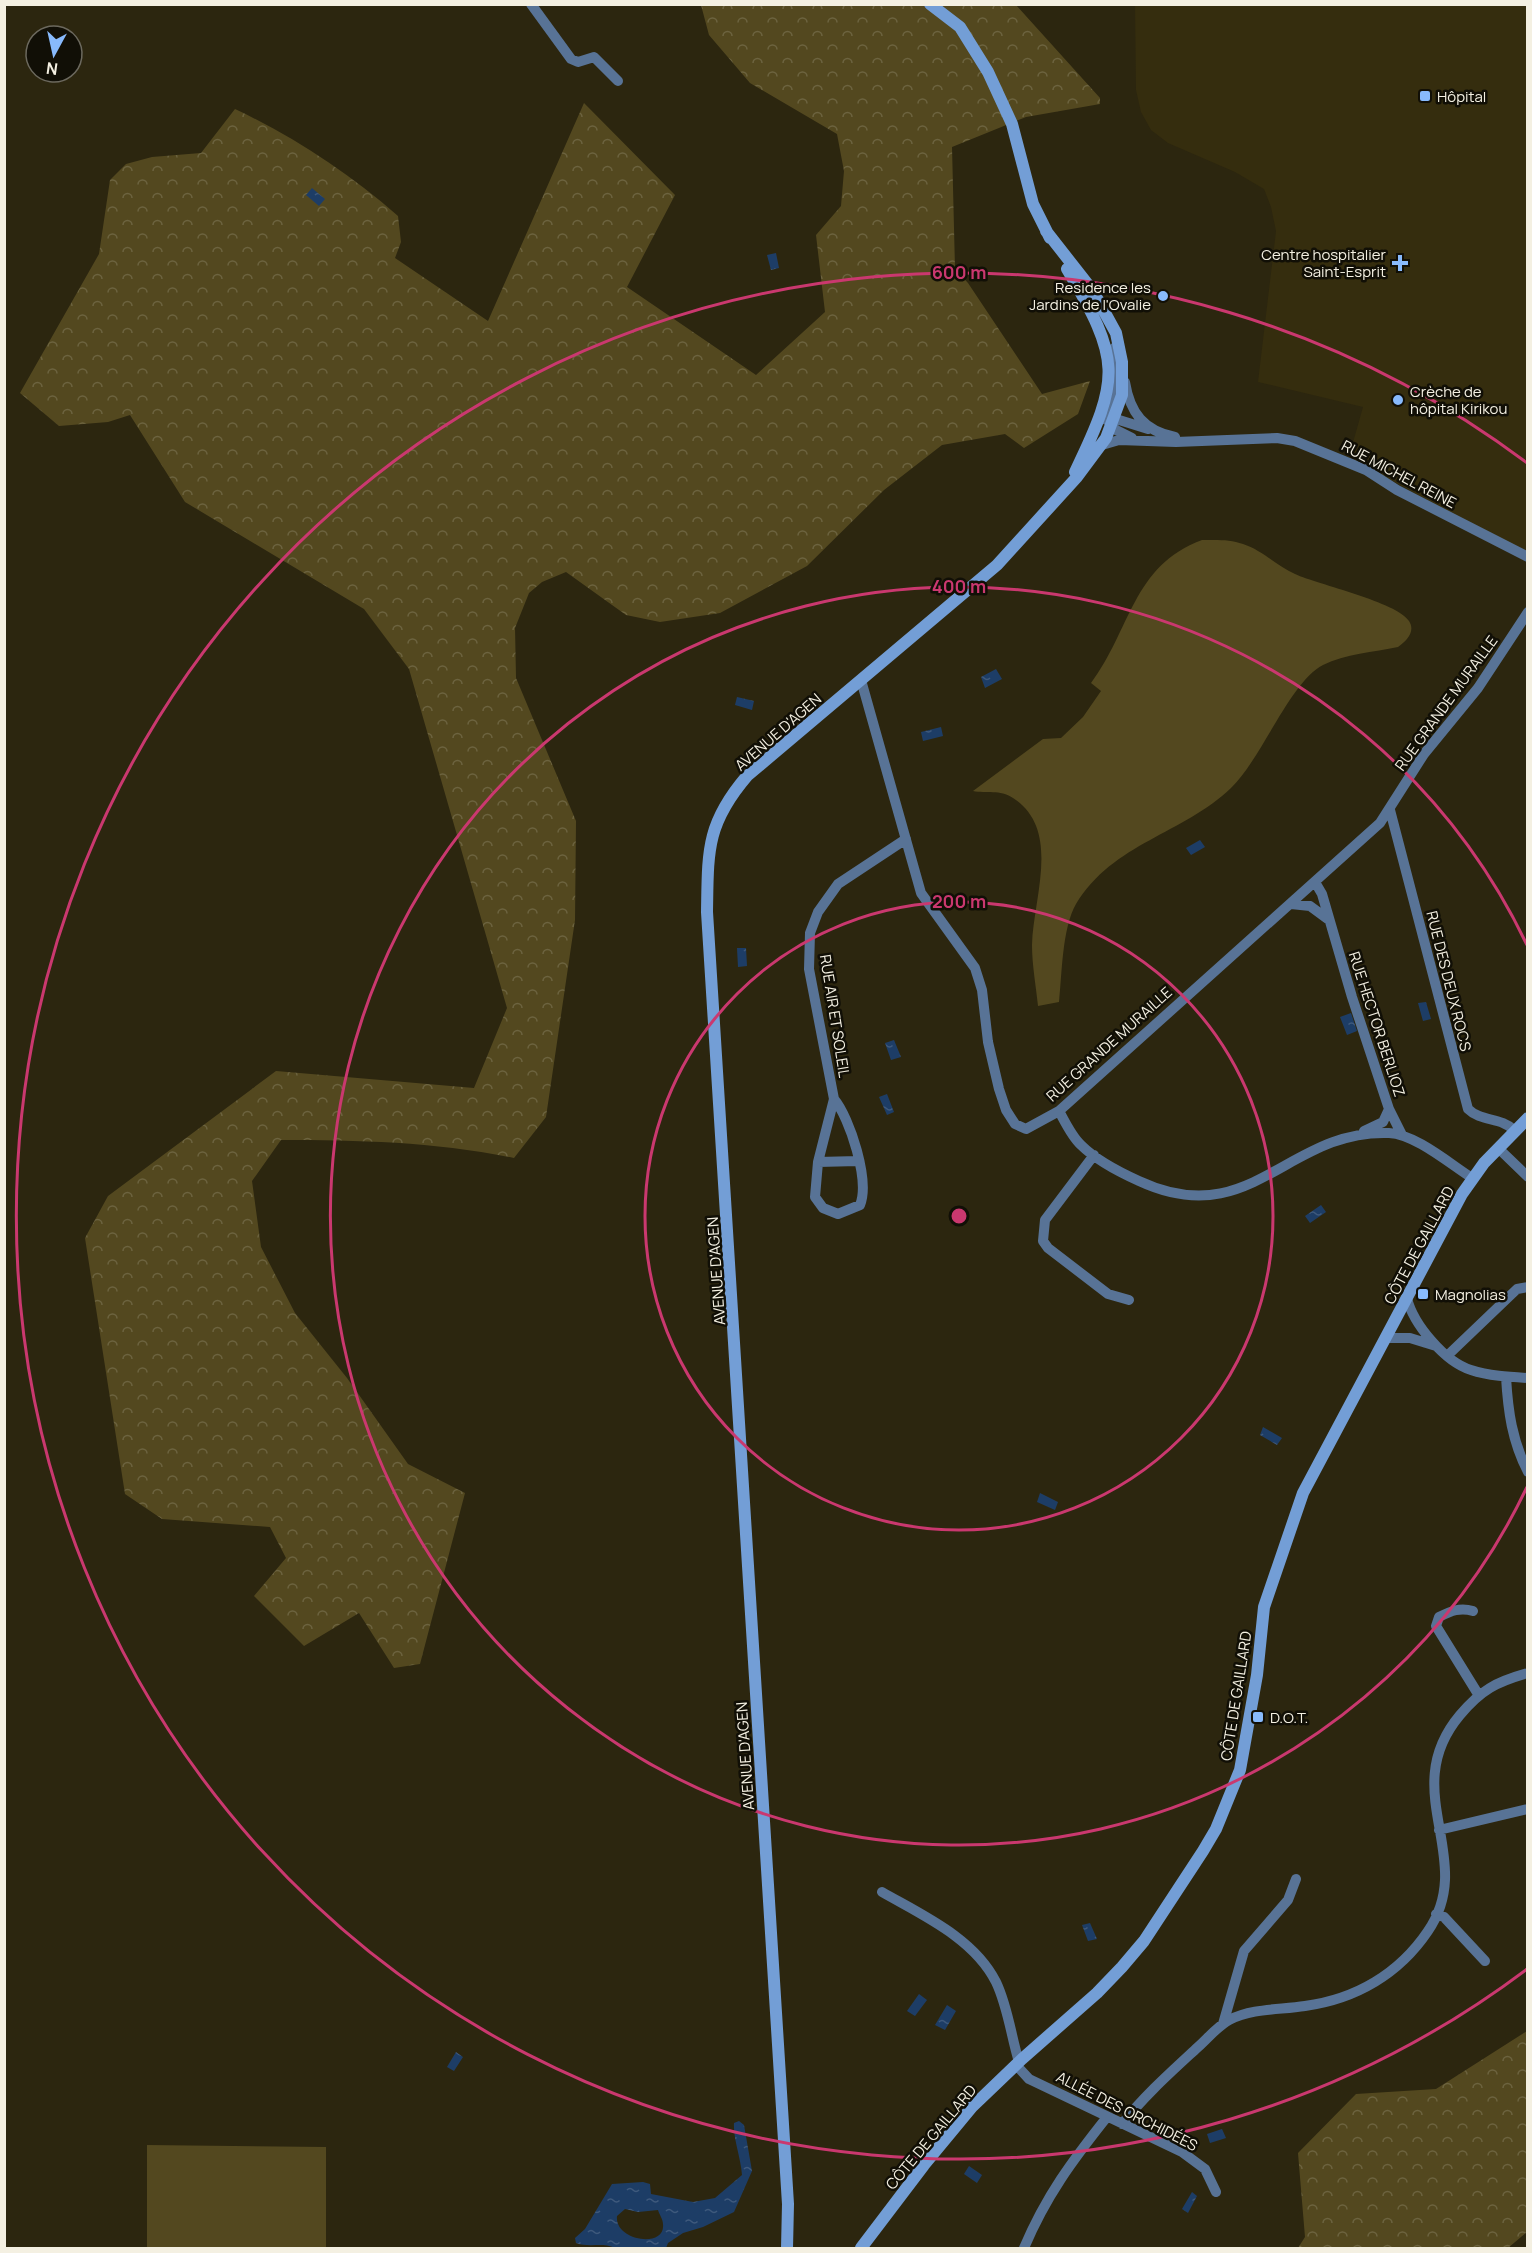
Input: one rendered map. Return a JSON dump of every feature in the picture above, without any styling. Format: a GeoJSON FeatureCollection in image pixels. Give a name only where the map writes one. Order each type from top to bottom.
{"type":"FeatureCollection","features":[{"type":"Feature","properties":{"kind":"main road"},"geometry":{"type":"LineString","coordinates":[[930,4],[967,36],[988,72],[1012,124],[1026,184],[1046,231]]}},
{"type":"Feature","properties":{"kind":"main road","name":"AVENUE D'AGEN"},"geometry":{"type":"LineString","coordinates":[[1046,231],[1095,316],[1106,343],[1109,383],[1095,429],[1066,489]]}},
{"type":"Feature","properties":{"kind":"main road","name":"AVENUE D'AGEN"},"geometry":{"type":"LineString","coordinates":[[794,2248],[788,2204],[707,912],[713,831],[724,806],[754,769],[997,565],[1102,446],[1122,395],[1122,362],[1111,320],[1046,231]]}},
{"type":"Feature","properties":{"kind":"main road","name":"CÔTE DE GAILLARD"},"geometry":{"type":"LineString","coordinates":[[861,2248],[930,2157],[972,2107],[1097,1993],[1129,1958],[1184,1884],[1216,1829],[1239,1770],[1245,1750],[1257,1675],[1264,1607],[1302,1493],[1472,1178],[1527,1118]]}},
{"type":"Feature","properties":{"kind":"street"},"geometry":{"type":"LineString","coordinates":[[531,4],[571,59],[578,62],[594,57],[618,81]]}},
{"type":"Feature","properties":{"kind":"street"},"geometry":{"type":"LineString","coordinates":[[1095,316],[1106,322],[1115,355],[1117,384],[1111,422],[1095,429]]}},
{"type":"Feature","properties":{"kind":"street"},"geometry":{"type":"LineString","coordinates":[[1122,362],[1130,401],[1149,429]]}},
{"type":"Feature","properties":{"kind":"street","name":"RUE MICHEL REINE"},"geometry":{"type":"LineString","coordinates":[[1111,422],[1149,429],[1182,439],[1214,441]]}},
{"type":"Feature","properties":{"kind":"street","name":"RUE MICHEL REINE"},"geometry":{"type":"LineString","coordinates":[[1111,422],[1135,439]]}},
{"type":"Feature","properties":{"kind":"street","name":"RUE MICHEL REINE"},"geometry":{"type":"LineString","coordinates":[[1102,446],[1119,440],[1135,439],[1214,441],[1277,438],[1308,445],[1366,470],[1428,507],[1527,557]]}},
{"type":"Feature","properties":{"kind":"street","name":"RUE GRANDE MURAILLE"},"geometry":{"type":"LineString","coordinates":[[861,680],[921,893],[975,968],[982,990],[992,1062],[1006,1110],[1015,1124],[1026,1129],[1059,1111],[1362,841],[1390,810],[1424,754],[1478,688],[1527,612]]}},
{"type":"Feature","properties":{"kind":"street","name":"RUE DES DEUX ROCS"},"geometry":{"type":"LineString","coordinates":[[1390,810],[1468,1108],[1477,1115],[1503,1121],[1514,1130]]}},
{"type":"Feature","properties":{"kind":"street","name":"RUE AIR ET SOLEIL"},"geometry":{"type":"LineString","coordinates":[[834,1099],[843,1110],[858,1161],[862,1200],[853,1210],[838,1214],[823,1208],[815,1197],[818,1162],[834,1099],[809,969],[810,933],[818,912],[838,884],[906,839]]}},
{"type":"Feature","properties":{"kind":"street","name":"RUE HECTOR BERLIOZ"},"geometry":{"type":"LineString","coordinates":[[1316,882],[1322,894],[1389,1109],[1402,1135]]}},
{"type":"Feature","properties":{"kind":"street"},"geometry":{"type":"LineString","coordinates":[[1291,904],[1310,906],[1329,920]]}},
{"type":"Feature","properties":{"kind":"street"},"geometry":{"type":"LineString","coordinates":[[1059,1111],[1080,1144],[1094,1155],[1152,1187],[1180,1195],[1219,1196],[1236,1191],[1303,1155],[1383,1122],[1389,1109]]}},
{"type":"Feature","properties":{"kind":"street"},"geometry":{"type":"LineString","coordinates":[[1338,1140],[1379,1133],[1402,1135],[1472,1178]]}},
{"type":"Feature","properties":{"kind":"street"},"geometry":{"type":"LineString","coordinates":[[1498,1148],[1527,1178]]}},
{"type":"Feature","properties":{"kind":"street"},"geometry":{"type":"LineString","coordinates":[[1094,1155],[1045,1220],[1043,1241],[1048,1248],[1108,1294],[1129,1300]]}},
{"type":"Feature","properties":{"kind":"street"},"geometry":{"type":"LineString","coordinates":[[818,1162],[858,1161]]}},
{"type":"Feature","properties":{"kind":"street"},"geometry":{"type":"LineString","coordinates":[[1444,1351],[1517,1289],[1527,1287]]}},
{"type":"Feature","properties":{"kind":"street"},"geometry":{"type":"LineString","coordinates":[[1407,1298],[1414,1319],[1444,1351],[1472,1371],[1527,1378]]}},
{"type":"Feature","properties":{"kind":"street"},"geometry":{"type":"LineString","coordinates":[[1386,1338],[1410,1338],[1444,1351]]}},
{"type":"Feature","properties":{"kind":"street"},"geometry":{"type":"LineString","coordinates":[[1506,1377],[1508,1412],[1516,1449],[1527,1472]]}},
{"type":"Feature","properties":{"kind":"street"},"geometry":{"type":"LineString","coordinates":[[1473,1611],[1463,1608],[1453,1610],[1439,1617],[1436,1626],[1478,1694]]}},
{"type":"Feature","properties":{"kind":"street"},"geometry":{"type":"LineString","coordinates":[[1122,2124],[1146,2095],[1223,2024],[1267,2009],[1303,2007],[1343,2000],[1364,1990],[1413,1952],[1430,1928],[1446,1880],[1446,1855],[1433,1793],[1434,1767],[1449,1728],[1478,1694],[1511,1677],[1527,1673]]}},
{"type":"Feature","properties":{"kind":"street"},"geometry":{"type":"LineString","coordinates":[[1439,1830],[1527,1809]]}},
{"type":"Feature","properties":{"kind":"street"},"geometry":{"type":"LineString","coordinates":[[1223,2024],[1244,1951],[1288,1900],[1296,1879]]}},
{"type":"Feature","properties":{"kind":"street"},"geometry":{"type":"LineString","coordinates":[[882,1892],[945,1928],[974,1953],[995,1981],[1005,2005],[1017,2064]]}},
{"type":"Feature","properties":{"kind":"street"},"geometry":{"type":"LineString","coordinates":[[1436,1914],[1444,1917],[1485,1961]]}},
{"type":"Feature","properties":{"kind":"street","name":"ALLÉE DES ORCHIDÉES"},"geometry":{"type":"LineString","coordinates":[[1017,2064],[1029,2079],[1182,2152],[1205,2169],[1216,2192]]}},
{"type":"Feature","properties":{"kind":"street"},"geometry":{"type":"LineString","coordinates":[[1024,2248],[1041,2208],[1067,2168],[1107,2117]]}},
{"type":"Feature","properties":{"kind":"shaded area","name":"Centre hospitalier Saint-Esprit"},"geometry":{"type":"Polygon","coordinates":[[[1135,5],[1527,5],[1527,551],[1466,522],[1384,476],[1353,453],[1352,446],[1363,407],[1258,382],[1276,231],[1271,207],[1264,189],[1235,172],[1168,143],[1151,130],[1141,112],[1136,90],[1135,5]]]}},
{"type":"Feature","properties":{"kind":"green space"},"geometry":{"type":"Polygon","coordinates":[[[701,5],[1016,5],[1100,98],[1100,104],[1026,117],[952,147],[955,269],[968,283],[1042,394],[1090,381],[1078,414],[1024,448],[1005,434],[942,445],[884,490],[807,566],[720,613],[660,622],[626,615],[566,572],[542,582],[529,593],[515,628],[516,678],[576,821],[575,920],[546,1117],[514,1158],[456,1148],[398,1143],[281,1140],[252,1181],[261,1247],[295,1313],[347,1378],[408,1464],[465,1493],[420,1664],[394,1668],[359,1613],[304,1646],[254,1596],[286,1558],[270,1527],[162,1519],[125,1494],[85,1238],[108,1196],[276,1071],[474,1088],[507,1008],[409,669],[364,609],[185,502],[130,415],[108,422],[59,426],[20,393],[99,254],[110,180],[126,164],[152,157],[201,153],[235,109],[278,131],[320,157],[379,200],[398,216],[401,242],[395,258],[488,321],[584,103],[675,195],[627,287],[756,375],[825,312],[816,235],[841,206],[844,171],[837,134],[750,83],[709,35],[701,5]]]}},
{"type":"Feature","properties":{"kind":"green space"},"geometry":{"type":"Polygon","coordinates":[[[1202,540],[1238,542],[1257,550],[1295,574],[1390,607],[1409,621],[1411,632],[1398,647],[1341,658],[1323,665],[1311,674],[1299,687],[1254,759],[1231,788],[1192,817],[1129,853],[1091,883],[1071,914],[1063,952],[1059,1002],[1038,1006],[1032,945],[1041,866],[1041,846],[1037,828],[1028,812],[1008,795],[973,791],[1043,739],[1061,738],[1083,717],[1101,691],[1091,683],[1147,583],[1161,566],[1179,551],[1202,540]]]}},
{"type":"Feature","properties":{"kind":"green space"},"geometry":{"type":"Polygon","coordinates":[[[1527,2031],[1527,2232],[1508,2248],[1298,2248],[1305,2237],[1298,2153],[1356,2094],[1436,2089],[1527,2031]]]}},
{"type":"Feature","properties":{"kind":"green space"},"geometry":{"type":"Polygon","coordinates":[[[147,2145],[326,2147],[326,2248],[147,2248],[147,2145]]]}},
{"type":"Feature","properties":{"kind":"water"},"geometry":{"type":"Polygon","coordinates":[[[312,188],[325,199],[319,206],[306,195],[312,188]]]}},
{"type":"Feature","properties":{"kind":"water"},"geometry":{"type":"Polygon","coordinates":[[[776,253],[779,268],[771,270],[767,255],[776,253]]]}},
{"type":"Feature","properties":{"kind":"water"},"geometry":{"type":"Polygon","coordinates":[[[996,669],[1002,679],[985,688],[981,677],[996,669]]]}},
{"type":"Feature","properties":{"kind":"water"},"geometry":{"type":"Polygon","coordinates":[[[737,697],[754,701],[752,710],[735,705],[737,697]]]}},
{"type":"Feature","properties":{"kind":"water"},"geometry":{"type":"Polygon","coordinates":[[[941,727],[943,736],[923,741],[921,732],[941,727]]]}},
{"type":"Feature","properties":{"kind":"water"},"geometry":{"type":"Polygon","coordinates":[[[1200,840],[1205,847],[1191,855],[1186,848],[1200,840]]]}},
{"type":"Feature","properties":{"kind":"water"},"geometry":{"type":"Polygon","coordinates":[[[737,948],[746,948],[747,966],[738,967],[737,948]]]}},
{"type":"Feature","properties":{"kind":"water"},"geometry":{"type":"Polygon","coordinates":[[[1426,1002],[1431,1019],[1423,1021],[1418,1003],[1426,1002]]]}},
{"type":"Feature","properties":{"kind":"water"},"geometry":{"type":"Polygon","coordinates":[[[1351,1013],[1357,1031],[1347,1035],[1340,1017],[1351,1013]]]}},
{"type":"Feature","properties":{"kind":"water"},"geometry":{"type":"Polygon","coordinates":[[[894,1040],[901,1057],[891,1060],[885,1043],[894,1040]]]}},
{"type":"Feature","properties":{"kind":"water"},"geometry":{"type":"Polygon","coordinates":[[[887,1094],[894,1112],[887,1115],[879,1097],[887,1094]]]}},
{"type":"Feature","properties":{"kind":"water"},"geometry":{"type":"Polygon","coordinates":[[[1321,1205],[1326,1212],[1310,1223],[1305,1216],[1321,1205]]]}},
{"type":"Feature","properties":{"kind":"water"},"geometry":{"type":"Polygon","coordinates":[[[1263,1427],[1282,1438],[1277,1445],[1260,1435],[1263,1427]]]}},
{"type":"Feature","properties":{"kind":"water"},"geometry":{"type":"Polygon","coordinates":[[[1040,1493],[1058,1502],[1055,1510],[1037,1502],[1040,1493]]]}},
{"type":"Feature","properties":{"kind":"water"},"geometry":{"type":"Polygon","coordinates":[[[1090,1923],[1097,1939],[1088,1941],[1082,1925],[1090,1923]]]}},
{"type":"Feature","properties":{"kind":"water"},"geometry":{"type":"Polygon","coordinates":[[[919,1994],[927,2000],[915,2016],[907,2011],[919,1994]]]}},
{"type":"Feature","properties":{"kind":"water"},"geometry":{"type":"Polygon","coordinates":[[[947,2005],[956,2011],[945,2030],[935,2025],[947,2005]]]}},
{"type":"Feature","properties":{"kind":"water"},"geometry":{"type":"Polygon","coordinates":[[[456,2052],[463,2057],[454,2071],[447,2067],[456,2052]]]}},
{"type":"Feature","properties":{"kind":"water"},"geometry":{"type":"Polygon","coordinates":[[[739,2121],[744,2125],[752,2171],[734,2212],[703,2227],[683,2233],[668,2243],[666,2248],[615,2248],[606,2245],[576,2243],[575,2238],[585,2229],[612,2184],[643,2182],[650,2184],[651,2194],[693,2202],[715,2198],[742,2175],[734,2123],[739,2121]],[[625,2209],[617,2216],[618,2225],[623,2231],[640,2239],[657,2237],[662,2232],[663,2224],[658,2210],[638,2212],[625,2209]]]}},
{"type":"Feature","properties":{"kind":"water"},"geometry":{"type":"Polygon","coordinates":[[[1222,2129],[1226,2138],[1210,2143],[1207,2134],[1222,2129]]]}},
{"type":"Feature","properties":{"kind":"water"},"geometry":{"type":"Polygon","coordinates":[[[969,2166],[982,2175],[977,2183],[964,2174],[969,2166]]]}},
{"type":"Feature","properties":{"kind":"water"},"geometry":{"type":"Polygon","coordinates":[[[1192,2192],[1197,2196],[1188,2213],[1182,2209],[1192,2192]]]}},
{"type":"Feature","properties":{"kind":"place","name":"Hôpital"},"geometry":{"type":"Point","coordinates":[1425,96]}},
{"type":"Feature","properties":{"kind":"place","name":"Centre hospitalier Saint-Esprit"},"geometry":{"type":"Point","coordinates":[1400,263]}},
{"type":"Feature","properties":{"kind":"place","name":"Residence les Jardins de l'Ovalie"},"geometry":{"type":"Point","coordinates":[1163,296]}},
{"type":"Feature","properties":{"kind":"place","name":"Crèche de hôpital Kirikou"},"geometry":{"type":"Point","coordinates":[1398,400]}},
{"type":"Feature","properties":{"kind":"place","name":"Magnolias"},"geometry":{"type":"Point","coordinates":[1423,1294]}},
{"type":"Feature","properties":{"kind":"place","name":"D.O.T."},"geometry":{"type":"Point","coordinates":[1258,1717]}}]}
